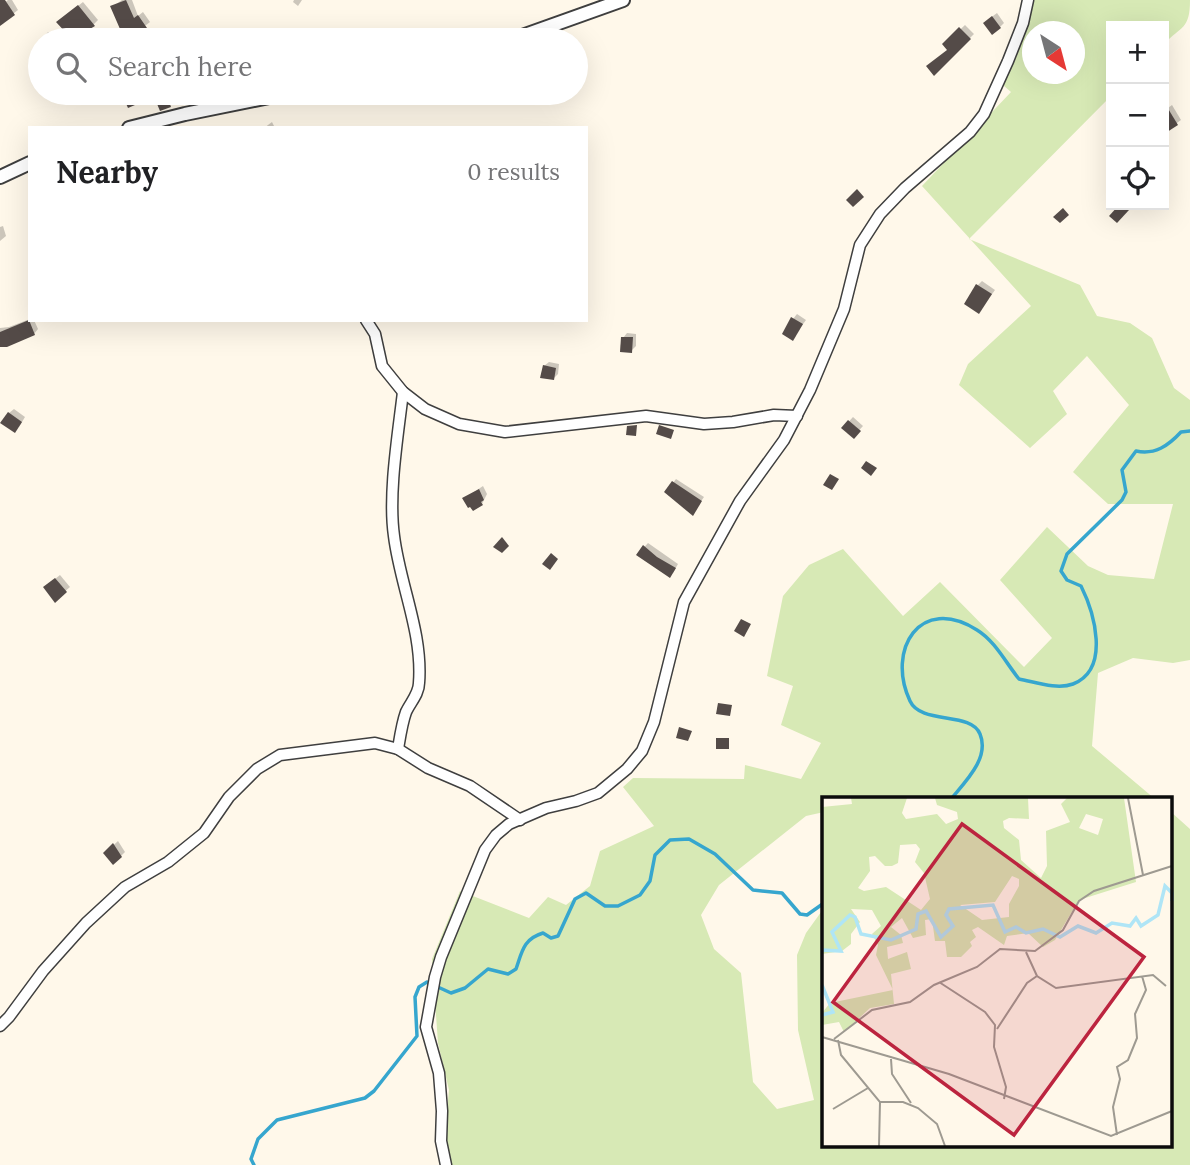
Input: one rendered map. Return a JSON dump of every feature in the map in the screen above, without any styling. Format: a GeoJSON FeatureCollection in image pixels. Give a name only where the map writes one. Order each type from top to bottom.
{"type":"FeatureCollection","features":[{"type":"Feature","properties":{"kind":"street"},"geometry":{"type":"LineString","coordinates":[[545,28],[623,0]]}},
{"type":"Feature","properties":{"kind":"street"},"geometry":{"type":"LineString","coordinates":[[446,1165],[441,1140],[439,1073],[426,1027],[435,977],[485,850],[509,824],[546,807],[598,793],[627,769],[642,751],[654,722],[684,602],[740,501],[784,440],[797,416],[840,318],[860,245],[870,228],[905,188],[970,132],[984,114],[1023,23],[1028,0]]}},
{"type":"Feature","properties":{"kind":"street"},"geometry":{"type":"LineString","coordinates":[[156,125],[239,105]]}},
{"type":"Feature","properties":{"kind":"street"},"geometry":{"type":"LineString","coordinates":[[0,177],[28,164]]}},
{"type":"Feature","properties":{"kind":"street"},"geometry":{"type":"LineString","coordinates":[[367,322],[374,334],[382,366],[402,392],[425,409],[459,424],[505,432],[646,416],[704,424],[774,415],[797,416]]}},
{"type":"Feature","properties":{"kind":"street"},"geometry":{"type":"LineString","coordinates":[[398,749],[405,714],[419,687],[420,675],[416,633],[398,568],[393,532],[402,392]]}},
{"type":"Feature","properties":{"kind":"street"},"geometry":{"type":"LineString","coordinates":[[0,1026],[43,971],[86,923],[125,887],[168,862],[204,833],[229,797],[257,769],[280,755],[375,743],[398,749],[428,768],[470,786],[520,820]]}},
{"type":"Feature","properties":{"kind":"green space"},"geometry":{"type":"Polygon","coordinates":[[[1026,0],[1190,0],[1188,17],[1180,30],[1169,40],[1169,21],[1106,21],[1106,101],[970,238],[922,186],[1011,92],[996,79],[1019,27],[1026,0]]]}},
{"type":"Feature","properties":{"kind":"green space"},"geometry":{"type":"Polygon","coordinates":[[[971,240],[1080,285],[1097,316],[1130,323],[1152,338],[1174,388],[1190,400],[1190,660],[1173,663],[1133,658],[1098,673],[1092,746],[1153,797],[822,797],[822,812],[806,816],[719,885],[701,915],[714,949],[741,973],[753,1082],[777,1109],[814,1100],[798,1030],[797,955],[806,933],[822,911],[822,1148],[1172,1148],[1172,813],[1190,829],[1190,1165],[450,1165],[445,1133],[449,1090],[438,1043],[432,959],[460,891],[529,918],[548,897],[566,905],[590,886],[600,851],[654,826],[623,787],[633,778],[744,779],[745,765],[801,779],[821,743],[781,725],[793,686],[767,676],[783,596],[809,565],[843,549],[903,616],[940,582],[1024,667],[1052,638],[1000,580],[1047,527],[1088,566],[1108,575],[1154,579],[1173,504],[1108,504],[1073,472],[1129,405],[1087,356],[1053,391],[1067,414],[1030,448],[959,385],[968,364],[1031,306],[971,240]]]}},
{"type":"Feature","properties":{"kind":"building"},"geometry":{"type":"Polygon","coordinates":[[[0,0],[5,0],[15,15],[0,26],[0,0]]]}},
{"type":"Feature","properties":{"kind":"building"},"geometry":{"type":"Polygon","coordinates":[[[126,0],[134,18],[138,15],[147,28],[120,28],[110,6],[126,0]]]}},
{"type":"Feature","properties":{"kind":"building"},"geometry":{"type":"Polygon","coordinates":[[[78,5],[95,26],[62,28],[56,22],[78,5]]]}},
{"type":"Feature","properties":{"kind":"building"},"geometry":{"type":"Polygon","coordinates":[[[992,16],[1001,28],[992,35],[983,23],[992,16]]]}},
{"type":"Feature","properties":{"kind":"building"},"geometry":{"type":"Polygon","coordinates":[[[959,27],[971,39],[934,76],[926,66],[947,50],[942,44],[959,27]]]}},
{"type":"Feature","properties":{"kind":"building"},"geometry":{"type":"Polygon","coordinates":[[[158,105],[170,105],[171,107],[160,111],[158,105]]]}},
{"type":"Feature","properties":{"kind":"building"},"geometry":{"type":"Polygon","coordinates":[[[1169,110],[1178,125],[1169,131],[1169,110]]]}},
{"type":"Feature","properties":{"kind":"building"},"geometry":{"type":"Polygon","coordinates":[[[857,189],[864,197],[853,207],[846,200],[857,189]]]}},
{"type":"Feature","properties":{"kind":"building"},"geometry":{"type":"Polygon","coordinates":[[[1063,208],[1069,215],[1060,223],[1053,217],[1063,208]]]}},
{"type":"Feature","properties":{"kind":"building"},"geometry":{"type":"Polygon","coordinates":[[[1114,210],[1129,210],[1117,223],[1109,216],[1114,210]]]}},
{"type":"Feature","properties":{"kind":"building"},"geometry":{"type":"Polygon","coordinates":[[[976,284],[992,294],[979,314],[964,304],[976,284]]]}},
{"type":"Feature","properties":{"kind":"building"},"geometry":{"type":"Polygon","coordinates":[[[791,317],[803,324],[793,341],[782,334],[791,317]]]}},
{"type":"Feature","properties":{"kind":"building"},"geometry":{"type":"Polygon","coordinates":[[[28,320],[35,335],[7,347],[0,347],[0,332],[28,320]]]}},
{"type":"Feature","properties":{"kind":"building"},"geometry":{"type":"Polygon","coordinates":[[[621,337],[633,337],[632,353],[620,352],[621,337]]]}},
{"type":"Feature","properties":{"kind":"building"},"geometry":{"type":"Polygon","coordinates":[[[543,365],[556,368],[554,380],[540,378],[543,365]]]}},
{"type":"Feature","properties":{"kind":"building"},"geometry":{"type":"Polygon","coordinates":[[[8,412],[22,422],[15,433],[0,423],[8,412]]]}},
{"type":"Feature","properties":{"kind":"building"},"geometry":{"type":"Polygon","coordinates":[[[848,420],[861,431],[854,439],[841,428],[848,420]]]}},
{"type":"Feature","properties":{"kind":"building"},"geometry":{"type":"Polygon","coordinates":[[[637,425],[636,436],[626,435],[627,426],[637,425]]]}},
{"type":"Feature","properties":{"kind":"building"},"geometry":{"type":"Polygon","coordinates":[[[659,425],[674,430],[671,439],[656,434],[659,425]]]}},
{"type":"Feature","properties":{"kind":"building"},"geometry":{"type":"Polygon","coordinates":[[[866,461],[877,468],[871,476],[861,468],[866,461]]]}},
{"type":"Feature","properties":{"kind":"building"},"geometry":{"type":"Polygon","coordinates":[[[830,474],[839,479],[832,490],[823,485],[830,474]]]}},
{"type":"Feature","properties":{"kind":"building"},"geometry":{"type":"Polygon","coordinates":[[[672,481],[702,501],[693,516],[664,492],[672,481]]]}},
{"type":"Feature","properties":{"kind":"building"},"geometry":{"type":"Polygon","coordinates":[[[479,489],[484,500],[481,502],[483,505],[473,511],[462,498],[479,489]]]}},
{"type":"Feature","properties":{"kind":"building"},"geometry":{"type":"Polygon","coordinates":[[[502,537],[509,546],[502,553],[493,547],[502,537]]]}},
{"type":"Feature","properties":{"kind":"building"},"geometry":{"type":"Polygon","coordinates":[[[643,545],[676,568],[670,578],[636,555],[643,545]]]}},
{"type":"Feature","properties":{"kind":"building"},"geometry":{"type":"Polygon","coordinates":[[[551,553],[558,559],[550,570],[542,564],[551,553]]]}},
{"type":"Feature","properties":{"kind":"building"},"geometry":{"type":"Polygon","coordinates":[[[55,578],[67,592],[55,603],[43,587],[55,578]]]}},
{"type":"Feature","properties":{"kind":"building"},"geometry":{"type":"Polygon","coordinates":[[[741,619],[751,624],[744,637],[734,631],[741,619]]]}},
{"type":"Feature","properties":{"kind":"building"},"geometry":{"type":"Polygon","coordinates":[[[718,703],[732,705],[730,716],[716,714],[718,703]]]}},
{"type":"Feature","properties":{"kind":"building"},"geometry":{"type":"Polygon","coordinates":[[[679,727],[692,731],[688,741],[676,738],[679,727]]]}},
{"type":"Feature","properties":{"kind":"building"},"geometry":{"type":"Polygon","coordinates":[[[716,738],[729,738],[729,749],[716,749],[716,738]]]}},
{"type":"Feature","properties":{"kind":"building"},"geometry":{"type":"Polygon","coordinates":[[[113,843],[122,857],[113,865],[103,853],[113,843]]]}},
{"type":"Feature","properties":{"kind":"waterway"},"geometry":{"type":"LineString","coordinates":[[953,797],[979,761],[982,752],[980,734],[975,727],[967,723],[924,713],[910,701],[902,663],[913,633],[924,623],[939,619],[957,621],[977,630],[989,640],[1019,679],[1067,686],[1085,677],[1096,653],[1094,624],[1081,586],[1067,580],[1061,571],[1067,554],[1122,500],[1126,492],[1122,470],[1136,451],[1155,450],[1166,445],[1181,432],[1190,431]]}},
{"type":"Feature","properties":{"kind":"waterway"},"geometry":{"type":"LineString","coordinates":[[254,1165],[251,1159],[258,1139],[277,1120],[365,1098],[374,1091],[417,1036],[415,997],[419,987],[427,982],[451,993],[465,988],[488,969],[508,974],[516,969],[524,947],[531,939],[543,933],[551,938],[558,936],[575,899],[586,893],[605,906],[618,906],[640,895],[650,881],[655,855],[670,840],[689,839],[715,854],[753,890],[782,893],[800,914],[807,915],[822,904]]}}]}
